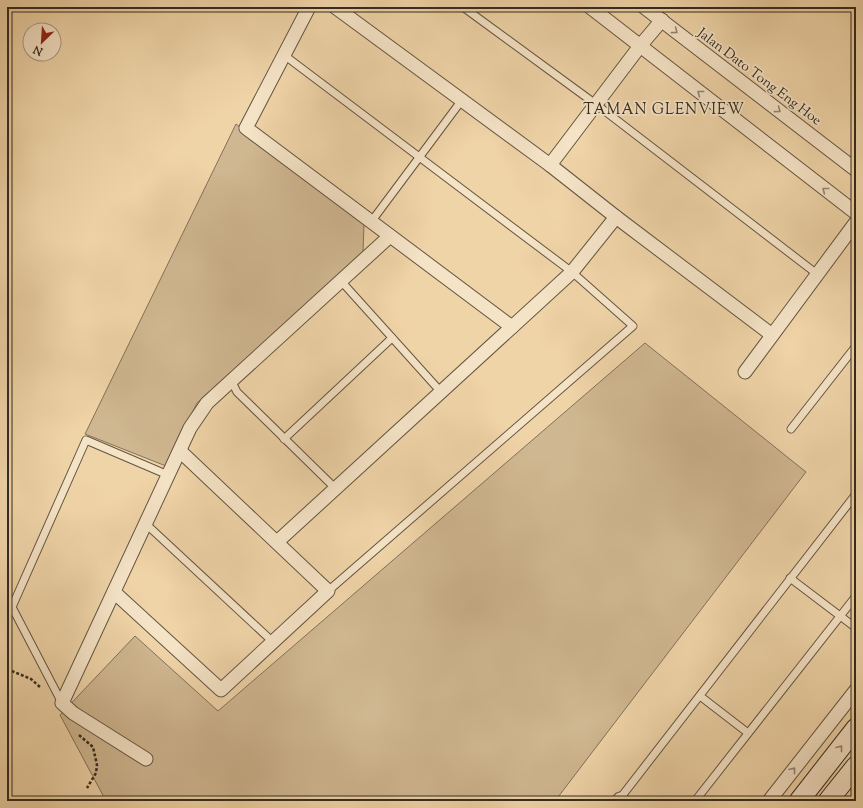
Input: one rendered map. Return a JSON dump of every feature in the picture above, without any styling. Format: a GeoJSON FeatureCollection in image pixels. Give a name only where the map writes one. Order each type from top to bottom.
{"type":"FeatureCollection","features":[{"type":"Feature","properties":{"kind":"main road"},"geometry":{"type":"LineString","coordinates":[[799,801],[856,728]]}},
{"type":"Feature","properties":{"kind":"main road"},"geometry":{"type":"LineString","coordinates":[[828,801],[856,766]]}},
{"type":"Feature","properties":{"kind":"street"},"geometry":{"type":"LineString","coordinates":[[309,7],[246,128],[512,327]]}},
{"type":"Feature","properties":{"kind":"street"},"geometry":{"type":"LineString","coordinates":[[335,7],[550,165],[772,335]]}},
{"type":"Feature","properties":{"kind":"street"},"geometry":{"type":"LineString","coordinates":[[590,7],[856,214]]}},
{"type":"Feature","properties":{"kind":"street","name":"Jalan Dato Tong Eng Hoe"},"geometry":{"type":"LineString","coordinates":[[644,7],[856,170]]}},
{"type":"Feature","properties":{"kind":"street"},"geometry":{"type":"LineString","coordinates":[[550,165],[597,105],[640,46],[662,20]]}},
{"type":"Feature","properties":{"kind":"street"},"geometry":{"type":"LineString","coordinates":[[277,542],[572,272],[616,217]]}},
{"type":"Feature","properties":{"kind":"street"},"geometry":{"type":"LineString","coordinates":[[745,372],[856,222]]}},
{"type":"Feature","properties":{"kind":"street"},"geometry":{"type":"LineString","coordinates":[[146,759],[73,713],[62,703],[168,475],[190,428],[207,403],[390,236]]}},
{"type":"Feature","properties":{"kind":"street"},"geometry":{"type":"LineString","coordinates":[[114,592],[221,690],[328,591],[180,451]]}},
{"type":"Feature","properties":{"kind":"street"},"geometry":{"type":"LineString","coordinates":[[769,801],[856,690]]}},
{"type":"Feature","properties":{"kind":"lane"},"geometry":{"type":"LineString","coordinates":[[463,7],[597,105],[817,274]]}},
{"type":"Feature","properties":{"kind":"lane"},"geometry":{"type":"LineString","coordinates":[[284,55],[572,272],[633,326],[328,591]]}},
{"type":"Feature","properties":{"kind":"lane"},"geometry":{"type":"LineString","coordinates":[[371,222],[462,100]]}},
{"type":"Feature","properties":{"kind":"lane"},"geometry":{"type":"LineString","coordinates":[[340,281],[441,392]]}},
{"type":"Feature","properties":{"kind":"lane"},"geometry":{"type":"LineString","coordinates":[[284,439],[392,338]]}},
{"type":"Feature","properties":{"kind":"lane"},"geometry":{"type":"LineString","coordinates":[[791,429],[856,346]]}},
{"type":"Feature","properties":{"kind":"lane"},"geometry":{"type":"LineString","coordinates":[[231,380],[237,392],[335,488]]}},
{"type":"Feature","properties":{"kind":"lane"},"geometry":{"type":"LineString","coordinates":[[62,703],[12,607],[86,440],[168,475]]}},
{"type":"Feature","properties":{"kind":"lane"},"geometry":{"type":"LineString","coordinates":[[621,800],[856,494]]}},
{"type":"Feature","properties":{"kind":"lane"},"geometry":{"type":"LineString","coordinates":[[146,524],[273,642]]}},
{"type":"Feature","properties":{"kind":"lane"},"geometry":{"type":"LineString","coordinates":[[790,578],[856,628]]}},
{"type":"Feature","properties":{"kind":"lane"},"geometry":{"type":"LineString","coordinates":[[695,801],[856,596]]}},
{"type":"Feature","properties":{"kind":"lane"},"geometry":{"type":"LineString","coordinates":[[700,696],[748,733]]}},
{"type":"Feature","properties":{"kind":"shaded area"},"geometry":{"type":"Polygon","coordinates":[[[236,124],[364,224],[363,252],[197,403],[166,466],[85,434],[236,124]]]}},
{"type":"Feature","properties":{"kind":"shaded area"},"geometry":{"type":"Polygon","coordinates":[[[645,343],[806,472],[555,801],[106,801],[60,715],[135,636],[218,711],[645,343]]]}},
{"type":"Feature","properties":{"kind":"district","name":"TAMAN GLENVIEW"},"geometry":{"type":"Point","coordinates":[664,109]}}]}
